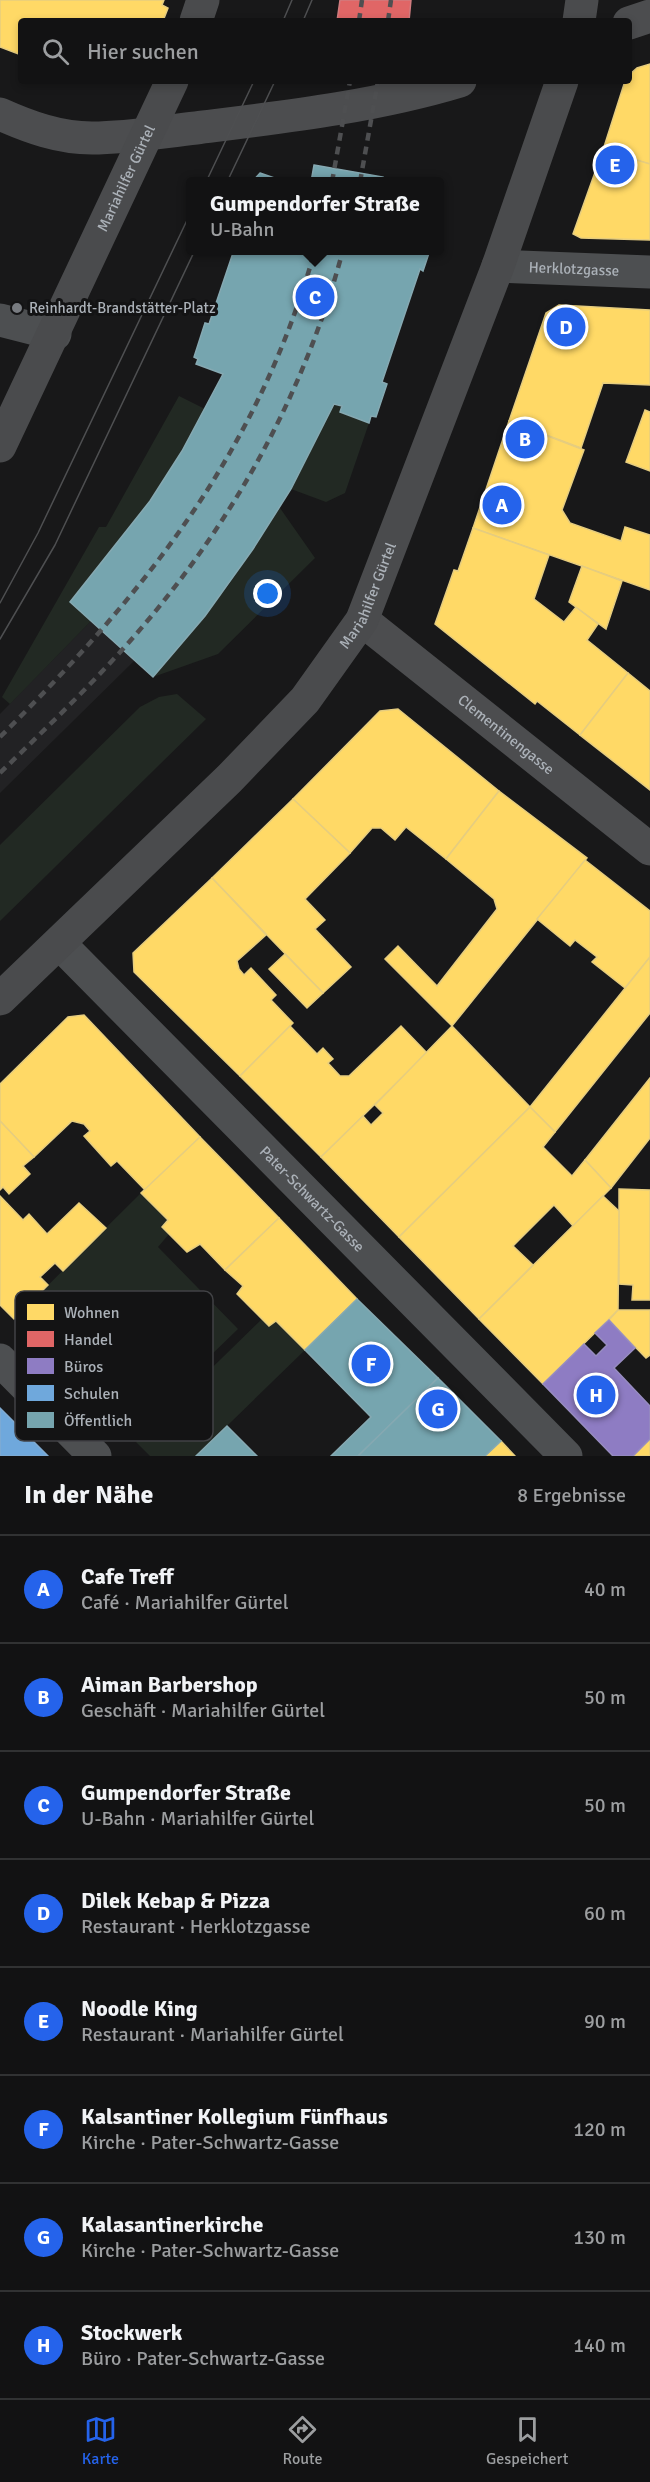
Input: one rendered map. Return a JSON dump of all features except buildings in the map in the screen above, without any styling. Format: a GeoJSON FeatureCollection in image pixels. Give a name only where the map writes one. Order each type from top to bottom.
{"type":"FeatureCollection","features":[{"type":"Feature","properties":{"kind":"main road"},"geometry":{"type":"LineString","coordinates":[[197,18],[203,0]]}},
{"type":"Feature","properties":{"kind":"main road"},"geometry":{"type":"LineString","coordinates":[[579,18],[582,0]]}},
{"type":"Feature","properties":{"kind":"main road"},"geometry":{"type":"LineString","coordinates":[[147,135],[171,84]]}},
{"type":"Feature","properties":{"kind":"main road","name":"Mariahilfer Gürtel"},"geometry":{"type":"LineString","coordinates":[[0,999],[229,779],[305,700],[362,620],[498,266],[561,84]]}},
{"type":"Feature","properties":{"kind":"main road","name":"Mariahilfer Gürtel"},"geometry":{"type":"LineString","coordinates":[[0,446],[55,334],[147,135]]}},
{"type":"Feature","properties":{"kind":"street"},"geometry":{"type":"LineString","coordinates":[[632,22],[650,16]]}},
{"type":"Feature","properties":{"kind":"street","name":"Mariahilfer Gürtel"},"geometry":{"type":"LineString","coordinates":[[147,135],[302,115],[372,102],[447,84]]}},
{"type":"Feature","properties":{"kind":"street"},"geometry":{"type":"LineString","coordinates":[[0,114],[36,130],[90,138],[147,135]]}},
{"type":"Feature","properties":{"kind":"street","name":"Herklotzgasse"},"geometry":{"type":"LineString","coordinates":[[498,266],[650,272]]}},
{"type":"Feature","properties":{"kind":"street"},"geometry":{"type":"LineString","coordinates":[[0,320],[55,334]]}},
{"type":"Feature","properties":{"kind":"street","name":"Clementinengasse"},"geometry":{"type":"LineString","coordinates":[[362,620],[650,849]]}},
{"type":"Feature","properties":{"kind":"street","name":"Pater-Schwartz-Gasse"},"geometry":{"type":"LineString","coordinates":[[59,942],[566,1456]]}},
{"type":"Feature","properties":{"kind":"street"},"geometry":{"type":"LineString","coordinates":[[0,1360],[15,1375]]}},
{"type":"Feature","properties":{"kind":"street"},"geometry":{"type":"LineString","coordinates":[[80,1441],[95,1456]]}},
{"type":"Feature","properties":{"kind":"shaded area"},"geometry":{"type":"Polygon","coordinates":[[[179,396],[205,409],[91,621],[10,704],[2,697],[99,527],[106,527],[179,396]]]}},
{"type":"Feature","properties":{"kind":"shaded area"},"geometry":{"type":"Polygon","coordinates":[[[334,404],[342,406],[340,412],[369,423],[345,493],[326,502],[291,489],[334,404]]]}},
{"type":"Feature","properties":{"kind":"shaded area"},"geometry":{"type":"Polygon","coordinates":[[[280,508],[315,558],[218,654],[153,677],[228,586],[280,508]]]}},
{"type":"Feature","properties":{"kind":"shaded area"},"geometry":{"type":"Polygon","coordinates":[[[91,621],[135,660],[0,793],[0,714],[91,621]]]}},
{"type":"Feature","properties":{"kind":"shaded area"},"geometry":{"type":"Polygon","coordinates":[[[177,694],[206,719],[0,921],[0,845],[140,707],[159,697],[177,694]]]}},
{"type":"Feature","properties":{"kind":"shaded area"},"geometry":{"type":"Polygon","coordinates":[[[141,1193],[168,1220],[169,1234],[158,1247],[201,1291],[42,1291],[141,1193]]]}},
{"type":"Feature","properties":{"kind":"shaded area"},"geometry":{"type":"Polygon","coordinates":[[[213,1303],[238,1329],[213,1353],[213,1303]]]}},
{"type":"Feature","properties":{"kind":"shaded area"},"geometry":{"type":"Polygon","coordinates":[[[262,1319],[269,1326],[276,1321],[305,1350],[213,1439],[213,1367],[262,1319]]]}},
{"type":"Feature","properties":{"kind":"shaded area"},"geometry":{"type":"Polygon","coordinates":[[[211,1441],[196,1456],[150,1456],[136,1442],[211,1441]]]}},
{"type":"Feature","properties":{"kind":"tram line"},"geometry":{"type":"LineString","coordinates":[[284,18],[292,0]]}},
{"type":"Feature","properties":{"kind":"tram line"},"geometry":{"type":"LineString","coordinates":[[304,18],[312,0]]}},
{"type":"Feature","properties":{"kind":"tram line"},"geometry":{"type":"LineString","coordinates":[[208,177],[253,84]]}},
{"type":"Feature","properties":{"kind":"tram line"},"geometry":{"type":"LineString","coordinates":[[229,177],[274,84]]}},
{"type":"Feature","properties":{"kind":"tram line"},"geometry":{"type":"LineString","coordinates":[[0,603],[38,533],[186,222]]}},
{"type":"Feature","properties":{"kind":"tram line"},"geometry":{"type":"LineString","coordinates":[[0,639],[55,545],[193,255]]}},
{"type":"Feature","properties":{"kind":"railway"},"geometry":{"type":"LineString","coordinates":[[359,18],[362,0]]}},
{"type":"Feature","properties":{"kind":"railway"},"geometry":{"type":"LineString","coordinates":[[388,18],[391,0]]}},
{"type":"Feature","properties":{"kind":"railway"},"geometry":{"type":"LineString","coordinates":[[333,177],[349,84]]}},
{"type":"Feature","properties":{"kind":"railway"},"geometry":{"type":"LineString","coordinates":[[361,177],[377,84]]}},
{"type":"Feature","properties":{"kind":"railway"},"geometry":{"type":"LineString","coordinates":[[0,737],[103,628],[149,572],[191,515],[229,455],[262,391],[291,323],[313,255]]}},
{"type":"Feature","properties":{"kind":"railway"},"geometry":{"type":"LineString","coordinates":[[0,773],[122,650],[160,606],[195,560],[227,512],[257,463],[283,412],[306,360],[341,255]]}},
{"type":"Feature","properties":{"kind":"place","name":"Noodle King"},"geometry":{"type":"Point","coordinates":[615,165]}},
{"type":"Feature","properties":{"kind":"place","name":"Gumpendorfer Straße"},"geometry":{"type":"Point","coordinates":[315,297]}},
{"type":"Feature","properties":{"kind":"place","name":"Reinhardt-Brandstätter-Platz"},"geometry":{"type":"Point","coordinates":[17,308]}},
{"type":"Feature","properties":{"kind":"place","name":"Dilek Kebap & Pizza"},"geometry":{"type":"Point","coordinates":[566,327]}},
{"type":"Feature","properties":{"kind":"place","name":"Aiman Barbershop"},"geometry":{"type":"Point","coordinates":[525,439]}},
{"type":"Feature","properties":{"kind":"place","name":"Cafe Treff"},"geometry":{"type":"Point","coordinates":[502,505]}},
{"type":"Feature","properties":{"kind":"place","name":"Kalsantiner Kollegium Fünfhaus"},"geometry":{"type":"Point","coordinates":[371,1364]}},
{"type":"Feature","properties":{"kind":"place","name":"Stockwerk"},"geometry":{"type":"Point","coordinates":[596,1395]}},
{"type":"Feature","properties":{"kind":"place","name":"Kalasantinerkirche"},"geometry":{"type":"Point","coordinates":[438,1409]}}]}
